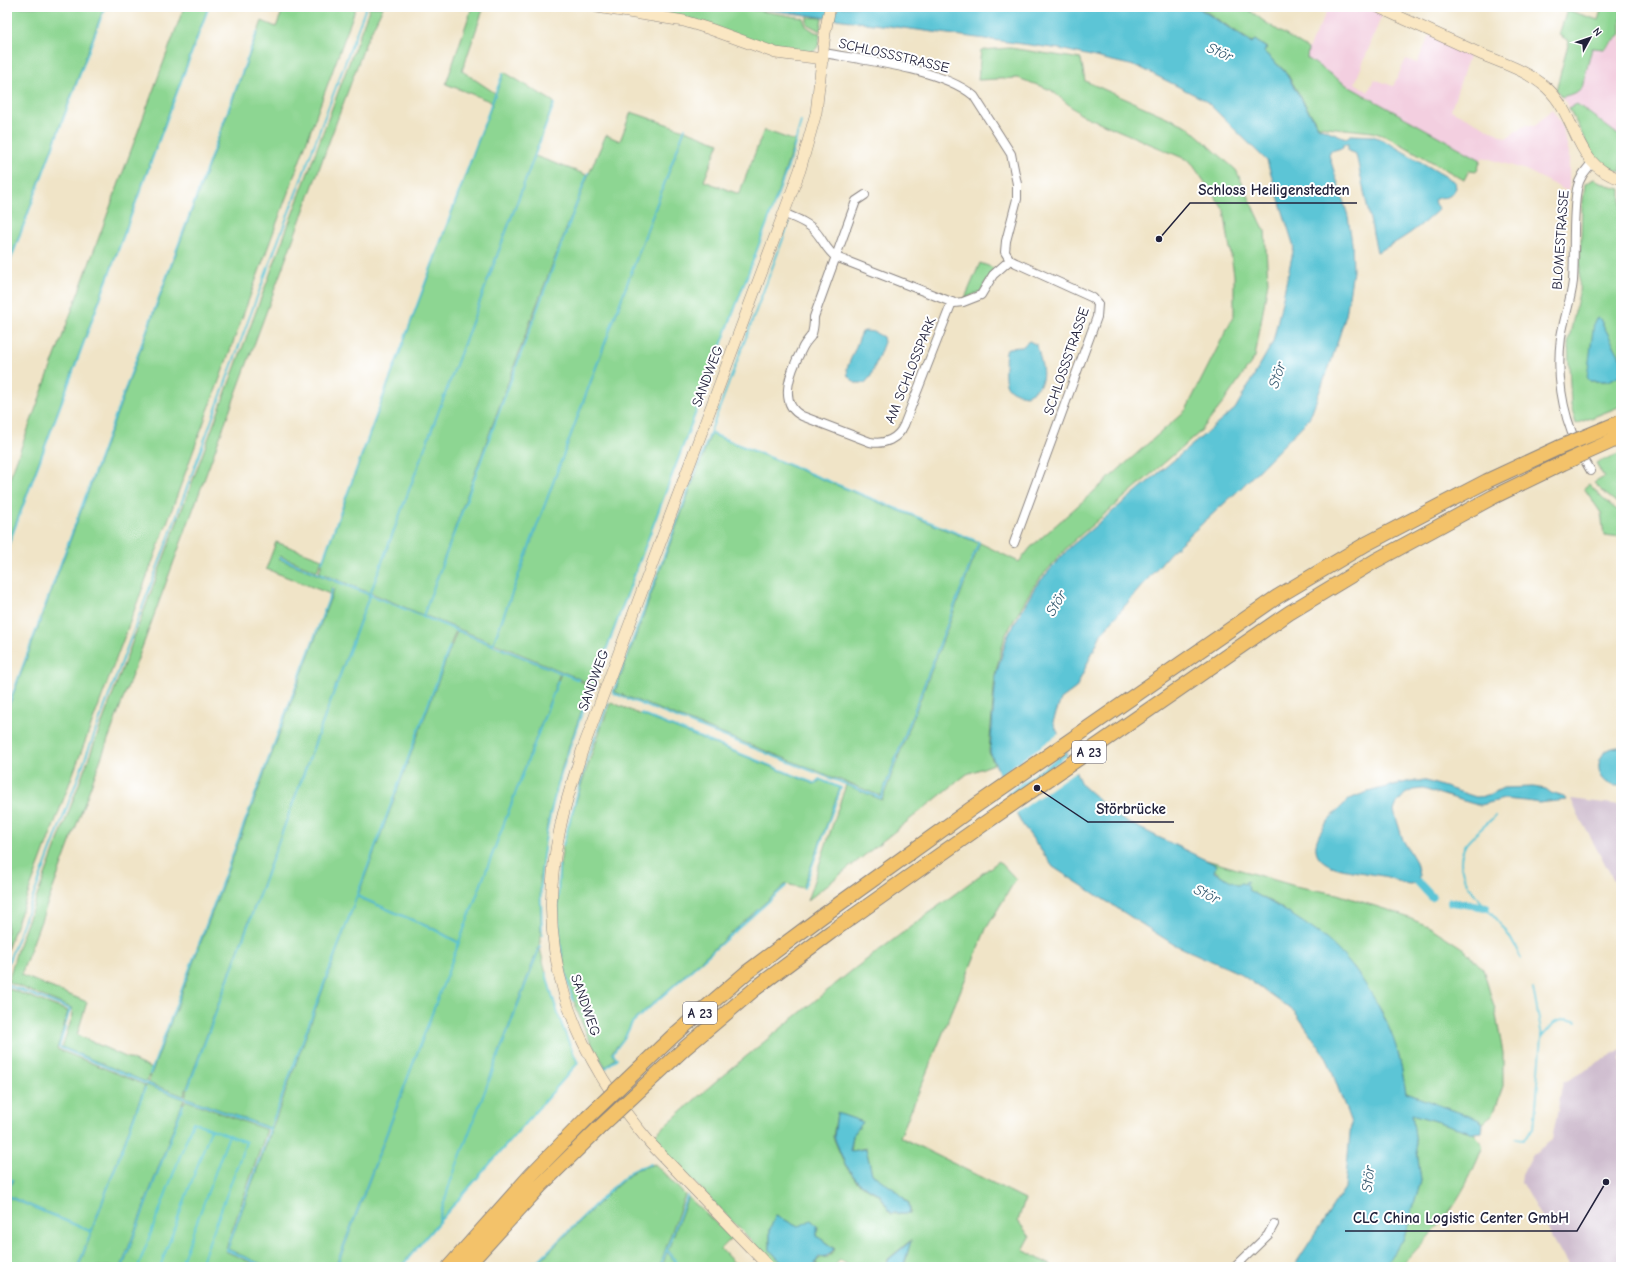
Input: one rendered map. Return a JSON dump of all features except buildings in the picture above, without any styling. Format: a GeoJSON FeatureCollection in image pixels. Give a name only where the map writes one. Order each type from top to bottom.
{"type":"FeatureCollection","features":[{"type":"Feature","properties":{"kind":"highway","name":"A 23"},"geometry":{"type":"LineString","coordinates":[[449,1267],[531,1175],[587,1118],[673,1036],[746,973],[821,917],[971,809],[1271,601],[1366,544],[1480,485],[1558,448],[1621,422]]}},
{"type":"Feature","properties":{"kind":"highway","name":"A 23"},"geometry":{"type":"LineString","coordinates":[[466,1267],[540,1186],[598,1129],[685,1048],[756,988],[831,932],[985,823],[1289,613],[1375,561],[1493,497],[1621,437]]}},
{"type":"Feature","properties":{"kind":"street"},"geometry":{"type":"LineString","coordinates":[[597,7],[684,21],[776,53],[823,56]]}},
{"type":"Feature","properties":{"kind":"street","name":"SANDWEG"},"geometry":{"type":"LineString","coordinates":[[769,1267],[651,1144],[636,1126],[604,1081],[578,1034],[558,967],[551,922],[552,881],[561,824],[582,751],[785,214],[807,148],[816,113],[826,28],[830,7]]}},
{"type":"Feature","properties":{"kind":"street"},"geometry":{"type":"LineString","coordinates":[[1378,7],[1516,69],[1540,82],[1549,90],[1561,105],[1582,149],[1592,163],[1602,171],[1621,179]]}},
{"type":"Feature","properties":{"kind":"street","name":"SCHLOSSSTRASSE"},"geometry":{"type":"LineString","coordinates":[[823,56],[920,72],[952,81],[965,88],[974,96],[1011,154],[1017,184],[1017,199],[1005,246],[1005,252],[1010,260],[1097,301],[1099,308],[1094,324],[1014,543]]}},
{"type":"Feature","properties":{"kind":"street","name":"BLOMESTRASSE"},"geometry":{"type":"LineString","coordinates":[[1591,471],[1579,450],[1566,417],[1560,391],[1559,373],[1561,336],[1571,298],[1578,182],[1584,171],[1592,163]]}},
{"type":"Feature","properties":{"kind":"street","name":"AM SCHLOSSPARK"},"geometry":{"type":"LineString","coordinates":[[865,195],[856,201],[814,317],[814,325],[811,335],[802,348],[788,385],[787,392],[789,402],[794,411],[802,416],[870,442],[886,442],[898,435],[904,425],[952,302]]}},
{"type":"Feature","properties":{"kind":"street"},"geometry":{"type":"LineString","coordinates":[[785,214],[804,223],[815,231],[828,250],[836,257],[952,302],[963,302],[981,295],[993,276],[1010,260]]}},
{"type":"Feature","properties":{"kind":"street"},"geometry":{"type":"LineString","coordinates":[[1235,1267],[1268,1235],[1274,1224]]}},
{"type":"Feature","properties":{"kind":"shaded area"},"geometry":{"type":"Polygon","coordinates":[[[1329,7],[1365,7],[1382,15],[1355,83],[1368,92],[1374,79],[1393,86],[1406,59],[1417,63],[1430,35],[1470,53],[1451,110],[1506,138],[1525,125],[1535,126],[1552,109],[1561,124],[1569,152],[1569,192],[1526,170],[1483,157],[1481,160],[1348,86],[1307,58],[1308,49],[1329,7]]]}},
{"type":"Feature","properties":{"kind":"shaded area"},"geometry":{"type":"Polygon","coordinates":[[[1621,34],[1621,137],[1577,104],[1569,108],[1562,97],[1575,93],[1582,88],[1592,47],[1604,49],[1621,34]]]}},
{"type":"Feature","properties":{"kind":"shaded area"},"geometry":{"type":"Polygon","coordinates":[[[1571,799],[1621,805],[1621,893],[1578,815],[1571,799]]]}},
{"type":"Feature","properties":{"kind":"shaded area"},"geometry":{"type":"Polygon","coordinates":[[[1621,1049],[1621,1267],[1569,1267],[1521,1182],[1522,1174],[1532,1155],[1552,1140],[1563,1082],[1621,1049]]]}},
{"type":"Feature","properties":{"kind":"green space"},"geometry":{"type":"Polygon","coordinates":[[[7,7],[104,7],[7,268],[7,7]]]}},
{"type":"Feature","properties":{"kind":"green space"},"geometry":{"type":"Polygon","coordinates":[[[184,7],[208,7],[7,547],[7,486],[184,7]]]}},
{"type":"Feature","properties":{"kind":"green space"},"geometry":{"type":"Polygon","coordinates":[[[284,7],[356,7],[164,531],[7,950],[7,712],[262,21],[276,27],[284,7]]]}},
{"type":"Feature","properties":{"kind":"green space"},"geometry":{"type":"Polygon","coordinates":[[[370,7],[383,7],[366,42],[21,975],[87,1002],[77,1035],[152,1069],[146,1082],[62,1047],[73,1015],[72,1008],[8,982],[17,950],[370,7]]]}},
{"type":"Feature","properties":{"kind":"green space"},"geometry":{"type":"Polygon","coordinates":[[[472,7],[484,7],[462,71],[495,93],[492,102],[446,84],[472,7]]]}},
{"type":"Feature","properties":{"kind":"green space"},"geometry":{"type":"Polygon","coordinates":[[[619,7],[737,7],[803,18],[806,26],[815,32],[820,33],[819,43],[818,46],[811,52],[801,54],[619,7]]]}},
{"type":"Feature","properties":{"kind":"green space"},"geometry":{"type":"Polygon","coordinates":[[[1199,7],[1245,7],[1265,22],[1308,49],[1307,58],[1348,86],[1481,160],[1477,171],[1469,170],[1464,180],[1390,138],[1373,132],[1318,126],[1286,72],[1264,52],[1267,48],[1255,40],[1252,42],[1199,7]]]}},
{"type":"Feature","properties":{"kind":"green space"},"geometry":{"type":"Polygon","coordinates":[[[1602,7],[1621,7],[1621,34],[1604,49],[1592,48],[1582,88],[1575,93],[1562,97],[1556,90],[1569,41],[1559,35],[1567,10],[1598,20],[1602,7]]]}},
{"type":"Feature","properties":{"kind":"green space"},"geometry":{"type":"Polygon","coordinates":[[[807,17],[822,18],[820,31],[807,24],[807,17]]]}},
{"type":"Feature","properties":{"kind":"green space"},"geometry":{"type":"Polygon","coordinates":[[[1010,48],[1081,59],[1085,81],[1187,126],[1236,170],[1265,231],[1268,282],[1255,357],[1223,403],[1200,432],[1069,545],[1033,587],[1005,636],[995,675],[989,752],[994,764],[967,774],[807,901],[846,785],[882,800],[980,543],[1019,562],[1031,547],[1186,410],[1234,315],[1234,275],[1224,210],[1190,161],[1080,114],[1051,90],[1018,78],[978,80],[981,50],[1010,48]]]}},
{"type":"Feature","properties":{"kind":"green space"},"geometry":{"type":"Polygon","coordinates":[[[504,72],[554,102],[370,593],[319,572],[504,72]]]}},
{"type":"Feature","properties":{"kind":"green space"},"geometry":{"type":"Polygon","coordinates":[[[1577,104],[1621,137],[1621,172],[1605,165],[1592,154],[1569,108],[1577,104]]]}},
{"type":"Feature","properties":{"kind":"green space"},"geometry":{"type":"Polygon","coordinates":[[[631,112],[684,130],[493,643],[424,615],[533,318],[588,176],[606,135],[620,141],[631,112]]]}},
{"type":"Feature","properties":{"kind":"green space"},"geometry":{"type":"Polygon","coordinates":[[[685,130],[719,143],[704,181],[739,194],[764,130],[795,141],[769,218],[594,681],[597,682],[595,689],[580,679],[494,643],[685,130]]]}},
{"type":"Feature","properties":{"kind":"green space"},"geometry":{"type":"Polygon","coordinates":[[[535,156],[587,175],[532,317],[423,615],[371,593],[535,156]]]}},
{"type":"Feature","properties":{"kind":"green space"},"geometry":{"type":"Polygon","coordinates":[[[1594,179],[1611,187],[1621,189],[1621,359],[1600,319],[1590,381],[1609,381],[1621,374],[1621,406],[1576,424],[1571,406],[1568,343],[1579,293],[1582,208],[1585,184],[1594,179]]]}},
{"type":"Feature","properties":{"kind":"green space"},"geometry":{"type":"Polygon","coordinates":[[[980,263],[994,268],[980,292],[965,298],[980,263]]]}},
{"type":"Feature","properties":{"kind":"green space"},"geometry":{"type":"Polygon","coordinates":[[[711,434],[978,543],[881,796],[615,692],[711,434]]]}},
{"type":"Feature","properties":{"kind":"green space"},"geometry":{"type":"Polygon","coordinates":[[[1621,453],[1621,506],[1594,483],[1604,477],[1596,463],[1621,453]]]}},
{"type":"Feature","properties":{"kind":"green space"},"geometry":{"type":"Polygon","coordinates":[[[1589,484],[1603,499],[1621,513],[1621,537],[1604,535],[1601,513],[1584,488],[1589,484]]]}},
{"type":"Feature","properties":{"kind":"green space"},"geometry":{"type":"Polygon","coordinates":[[[276,542],[322,559],[317,571],[280,556],[279,559],[369,595],[184,1096],[148,1083],[334,589],[332,587],[330,594],[266,569],[276,542]]]}},
{"type":"Feature","properties":{"kind":"green space"},"geometry":{"type":"Polygon","coordinates":[[[370,595],[456,630],[270,1128],[185,1097],[370,595]]]}},
{"type":"Feature","properties":{"kind":"green space"},"geometry":{"type":"Polygon","coordinates":[[[457,631],[560,673],[459,942],[435,929],[358,896],[457,631]]]}},
{"type":"Feature","properties":{"kind":"green space"},"geometry":{"type":"Polygon","coordinates":[[[561,673],[579,680],[590,687],[563,763],[547,825],[540,877],[541,940],[450,1183],[437,1223],[400,1267],[337,1267],[561,673]]]}},
{"type":"Feature","properties":{"kind":"green space"},"geometry":{"type":"Polygon","coordinates":[[[611,702],[816,785],[820,780],[840,788],[803,888],[786,884],[632,1022],[625,1036],[612,1052],[615,1058],[606,1067],[592,1045],[572,994],[560,939],[558,884],[566,833],[587,768],[611,702]]]}},
{"type":"Feature","properties":{"kind":"green space"},"geometry":{"type":"Polygon","coordinates":[[[1203,859],[1295,886],[1337,894],[1397,913],[1430,927],[1464,949],[1483,969],[1495,1010],[1503,1053],[1503,1086],[1493,1115],[1483,1123],[1477,1119],[1406,1093],[1399,1056],[1382,1012],[1354,968],[1322,936],[1277,905],[1248,890],[1245,885],[1240,885],[1228,880],[1203,859]]]}},
{"type":"Feature","properties":{"kind":"green space"},"geometry":{"type":"Polygon","coordinates":[[[999,861],[1016,879],[986,929],[900,1137],[1025,1199],[1018,1221],[1030,1237],[1023,1250],[1054,1267],[904,1267],[911,1240],[888,1259],[885,1267],[852,1267],[840,1260],[833,1267],[818,1267],[816,1262],[820,1258],[828,1257],[835,1249],[817,1236],[818,1226],[811,1220],[798,1227],[776,1215],[770,1229],[770,1250],[785,1267],[777,1267],[651,1138],[716,1081],[854,969],[999,861]],[[837,1113],[833,1137],[845,1165],[857,1182],[880,1196],[891,1214],[911,1213],[909,1203],[898,1192],[872,1174],[866,1148],[851,1151],[853,1135],[863,1122],[837,1113]]]}},
{"type":"Feature","properties":{"kind":"green space"},"geometry":{"type":"Polygon","coordinates":[[[357,897],[435,930],[459,943],[335,1267],[268,1267],[228,1249],[357,897]]]}},
{"type":"Feature","properties":{"kind":"green space"},"geometry":{"type":"Polygon","coordinates":[[[540,948],[556,1007],[578,1063],[439,1221],[450,1183],[540,948]]]}},
{"type":"Feature","properties":{"kind":"green space"},"geometry":{"type":"Polygon","coordinates":[[[7,988],[68,1011],[57,1049],[145,1085],[91,1231],[7,1195],[13,1180],[7,1177],[7,988]]]}},
{"type":"Feature","properties":{"kind":"green space"},"geometry":{"type":"Polygon","coordinates":[[[146,1085],[184,1099],[121,1267],[79,1267],[146,1085]]]}},
{"type":"Feature","properties":{"kind":"green space"},"geometry":{"type":"Polygon","coordinates":[[[185,1100],[267,1130],[225,1251],[261,1267],[123,1267],[185,1100]]]}},
{"type":"Feature","properties":{"kind":"green space"},"geometry":{"type":"Polygon","coordinates":[[[1412,1114],[1474,1133],[1483,1146],[1475,1166],[1449,1213],[1400,1267],[1382,1267],[1403,1241],[1421,1181],[1412,1114]]]}},
{"type":"Feature","properties":{"kind":"green space"},"geometry":{"type":"Polygon","coordinates":[[[655,1164],[685,1195],[659,1267],[534,1267],[610,1192],[635,1170],[655,1164]]]}},
{"type":"Feature","properties":{"kind":"green space"},"geometry":{"type":"Polygon","coordinates":[[[7,1197],[91,1232],[77,1267],[7,1267],[7,1197]]]}},
{"type":"Feature","properties":{"kind":"green space"},"geometry":{"type":"Polygon","coordinates":[[[688,1197],[732,1238],[721,1249],[738,1267],[680,1267],[668,1250],[688,1197]]]}},
{"type":"Feature","properties":{"kind":"green space"},"geometry":{"type":"Polygon","coordinates":[[[667,1252],[679,1267],[662,1267],[667,1252]]]}},
{"type":"Feature","properties":{"kind":"water","name":"Stör"},"geometry":{"type":"Polygon","coordinates":[[[746,7],[1197,7],[1252,43],[1255,40],[1266,48],[1264,52],[1285,72],[1318,127],[1346,138],[1351,135],[1373,136],[1385,141],[1455,182],[1456,188],[1453,193],[1448,197],[1437,198],[1434,200],[1439,209],[1432,216],[1402,238],[1377,252],[1356,154],[1348,151],[1348,144],[1344,144],[1342,148],[1331,151],[1329,155],[1348,216],[1352,243],[1353,271],[1346,315],[1331,362],[1309,419],[1240,489],[1169,554],[1101,634],[1076,688],[1061,699],[1053,722],[1081,784],[1121,819],[1216,865],[1214,872],[1239,885],[1241,883],[1245,884],[1246,881],[1248,882],[1246,885],[1249,887],[1248,890],[1276,905],[1321,935],[1334,946],[1358,974],[1379,1007],[1394,1041],[1402,1070],[1406,1093],[1477,1119],[1483,1123],[1482,1132],[1474,1133],[1412,1114],[1421,1181],[1403,1241],[1382,1267],[1290,1267],[1296,1263],[1345,1188],[1351,1123],[1327,1058],[1295,1012],[1239,973],[1173,944],[1053,867],[1020,821],[990,752],[996,675],[1007,637],[1035,587],[1070,547],[1235,409],[1273,342],[1294,247],[1267,161],[1205,100],[1139,67],[1060,49],[746,7]]]}},
{"type":"Feature","properties":{"kind":"water"},"geometry":{"type":"Polygon","coordinates":[[[1597,318],[1600,319],[1621,359],[1621,374],[1609,381],[1590,381],[1587,377],[1594,322],[1597,318]]]}},
{"type":"Feature","properties":{"kind":"water"},"geometry":{"type":"Polygon","coordinates":[[[862,332],[874,332],[883,337],[884,342],[871,376],[865,383],[855,383],[848,376],[847,368],[862,332]]]}},
{"type":"Feature","properties":{"kind":"water"},"geometry":{"type":"Polygon","coordinates":[[[1029,341],[1037,345],[1043,374],[1039,386],[1034,391],[1026,395],[1014,392],[1008,387],[1005,379],[1005,357],[1008,348],[1022,347],[1029,341]]]}},
{"type":"Feature","properties":{"kind":"water"},"geometry":{"type":"Polygon","coordinates":[[[1621,747],[1621,786],[1611,785],[1605,781],[1600,774],[1600,759],[1604,753],[1611,748],[1621,747]]]}},
{"type":"Feature","properties":{"kind":"water"},"geometry":{"type":"Polygon","coordinates":[[[1411,781],[1426,781],[1476,797],[1487,796],[1503,788],[1533,787],[1546,789],[1551,793],[1564,797],[1566,800],[1539,803],[1504,799],[1481,805],[1423,789],[1413,790],[1405,794],[1397,803],[1394,811],[1403,840],[1416,862],[1419,875],[1418,882],[1414,884],[1405,883],[1383,876],[1337,868],[1323,861],[1318,856],[1316,843],[1318,836],[1327,823],[1347,802],[1352,798],[1365,793],[1411,781]]]}},
{"type":"Feature","properties":{"kind":"water"},"geometry":{"type":"Polygon","coordinates":[[[837,1113],[863,1122],[853,1135],[850,1151],[866,1149],[872,1174],[898,1192],[909,1204],[910,1213],[891,1213],[880,1195],[858,1182],[845,1164],[834,1137],[837,1113]]]}},
{"type":"Feature","properties":{"kind":"water"},"geometry":{"type":"Polygon","coordinates":[[[776,1215],[798,1227],[811,1220],[817,1226],[817,1236],[834,1249],[827,1256],[819,1257],[815,1263],[817,1267],[786,1267],[770,1250],[770,1229],[776,1215]]]}},
{"type":"Feature","properties":{"kind":"water"},"geometry":{"type":"Polygon","coordinates":[[[911,1241],[903,1267],[886,1267],[889,1259],[911,1241]]]}},
{"type":"Feature","properties":{"kind":"pier"},"geometry":{"type":"Polygon","coordinates":[[[1060,733],[1068,750],[1006,793],[999,776],[1060,733]]]}},
{"type":"Feature","properties":{"kind":"pier"},"geometry":{"type":"Polygon","coordinates":[[[1070,754],[1077,770],[1015,814],[1008,798],[1070,754]]]}},
{"type":"Feature","properties":{"kind":"waterway"},"geometry":{"type":"LineString","coordinates":[[7,270],[105,7]]}},
{"type":"Feature","properties":{"kind":"waterway"},"geometry":{"type":"LineString","coordinates":[[7,966],[170,534],[366,7]]}},
{"type":"Feature","properties":{"kind":"waterway"},"geometry":{"type":"LineString","coordinates":[[7,549],[208,9]]}},
{"type":"Feature","properties":{"kind":"waterway"},"geometry":{"type":"LineString","coordinates":[[7,709],[257,32]]}},
{"type":"Feature","properties":{"kind":"waterway"},"geometry":{"type":"LineString","coordinates":[[322,562],[503,73]]}},
{"type":"Feature","properties":{"kind":"waterway"},"geometry":{"type":"LineString","coordinates":[[188,1088],[370,594],[554,104]]}},
{"type":"Feature","properties":{"kind":"waterway"},"geometry":{"type":"LineString","coordinates":[[598,672],[769,218],[791,158],[801,121]]}},
{"type":"Feature","properties":{"kind":"waterway"},"geometry":{"type":"LineString","coordinates":[[493,644],[685,128]]}},
{"type":"Feature","properties":{"kind":"waterway"},"geometry":{"type":"LineString","coordinates":[[423,616],[588,173]]}},
{"type":"Feature","properties":{"kind":"waterway"},"geometry":{"type":"LineString","coordinates":[[710,433],[789,223]]}},
{"type":"Feature","properties":{"kind":"waterway"},"geometry":{"type":"LineString","coordinates":[[710,433],[979,542],[881,798],[613,693],[710,433]]}},
{"type":"Feature","properties":{"kind":"waterway"},"geometry":{"type":"LineString","coordinates":[[280,558],[579,680]]}},
{"type":"Feature","properties":{"kind":"waterway"},"geometry":{"type":"LineString","coordinates":[[150,1074],[332,590]]}},
{"type":"Feature","properties":{"kind":"waterway"},"geometry":{"type":"LineString","coordinates":[[270,1129],[450,646]]}},
{"type":"Feature","properties":{"kind":"waterway"},"geometry":{"type":"LineString","coordinates":[[336,1267],[558,681]]}},
{"type":"Feature","properties":{"kind":"waterway"},"geometry":{"type":"LineString","coordinates":[[542,935],[541,877],[547,830],[565,761],[589,694]]}},
{"type":"Feature","properties":{"kind":"waterway"},"geometry":{"type":"LineString","coordinates":[[563,845],[587,759],[608,703]]}},
{"type":"Feature","properties":{"kind":"waterway"},"geometry":{"type":"LineString","coordinates":[[641,714],[816,784],[819,779],[841,788],[804,888]]}},
{"type":"Feature","properties":{"kind":"waterway"},"geometry":{"type":"LineString","coordinates":[[1495,816],[1466,844],[1462,856],[1461,867],[1464,878],[1470,888],[1503,927],[1512,940],[1521,958]]}},
{"type":"Feature","properties":{"kind":"waterway"},"geometry":{"type":"LineString","coordinates":[[558,899],[559,865]]}},
{"type":"Feature","properties":{"kind":"waterway"},"geometry":{"type":"LineString","coordinates":[[1418,882],[1432,897]]}},
{"type":"Feature","properties":{"kind":"waterway"},"geometry":{"type":"LineString","coordinates":[[597,1058],[605,1069],[617,1058],[613,1053],[625,1037],[632,1023],[786,886]]}},
{"type":"Feature","properties":{"kind":"waterway"},"geometry":{"type":"LineString","coordinates":[[357,896],[435,930],[459,943]]}},
{"type":"Feature","properties":{"kind":"waterway"},"geometry":{"type":"LineString","coordinates":[[1451,902],[1486,907]]}},
{"type":"Feature","properties":{"kind":"waterway"},"geometry":{"type":"LineString","coordinates":[[557,903],[562,960],[573,1001]]}},
{"type":"Feature","properties":{"kind":"waterway"},"geometry":{"type":"LineString","coordinates":[[438,1222],[450,1183],[540,946]]}},
{"type":"Feature","properties":{"kind":"waterway"},"geometry":{"type":"LineString","coordinates":[[401,1267],[578,1063],[560,1019],[546,973]]}},
{"type":"Feature","properties":{"kind":"waterway"},"geometry":{"type":"LineString","coordinates":[[7,985],[70,1009],[59,1047],[157,1088],[270,1129],[227,1250],[266,1267]]}},
{"type":"Feature","properties":{"kind":"waterway"},"geometry":{"type":"LineString","coordinates":[[1533,988],[1542,1036]]}},
{"type":"Feature","properties":{"kind":"waterway"},"geometry":{"type":"LineString","coordinates":[[1515,1138],[1524,1139],[1534,1129],[1542,1037],[1554,1023],[1567,1019],[1577,1022]]}},
{"type":"Feature","properties":{"kind":"waterway"},"geometry":{"type":"LineString","coordinates":[[78,1267],[145,1088]]}},
{"type":"Feature","properties":{"kind":"waterway"},"geometry":{"type":"LineString","coordinates":[[122,1267],[183,1105]]}},
{"type":"Feature","properties":{"kind":"waterway"},"geometry":{"type":"LineString","coordinates":[[138,1267],[193,1122],[246,1142],[200,1267]]}},
{"type":"Feature","properties":{"kind":"waterway"},"geometry":{"type":"LineString","coordinates":[[160,1267],[211,1129]]}},
{"type":"Feature","properties":{"kind":"waterway"},"geometry":{"type":"LineString","coordinates":[[180,1267],[229,1135]]}},
{"type":"Feature","properties":{"kind":"waterway"},"geometry":{"type":"LineString","coordinates":[[532,1267],[609,1191],[634,1169],[651,1164]]}},
{"type":"Feature","properties":{"kind":"waterway"},"geometry":{"type":"LineString","coordinates":[[7,1178],[12,1180],[7,1194]]}},
{"type":"Feature","properties":{"kind":"waterway"},"geometry":{"type":"LineString","coordinates":[[7,1196],[92,1232]]}},
{"type":"Feature","properties":{"kind":"waterway"},"geometry":{"type":"LineString","coordinates":[[660,1267],[687,1196]]}},
{"type":"Feature","properties":{"kind":"waterway"},"geometry":{"type":"LineString","coordinates":[[667,1250],[680,1267]]}},
{"type":"Feature","properties":{"kind":"place","name":"Schloss Heiligenstedten"},"geometry":{"type":"Point","coordinates":[1159,239]}},
{"type":"Feature","properties":{"kind":"place","name":"Störbrücke"},"geometry":{"type":"Point","coordinates":[1037,788]}},
{"type":"Feature","properties":{"kind":"place","name":"CLC China Logistic Center GmbH"},"geometry":{"type":"Point","coordinates":[1606,1182]}}]}
